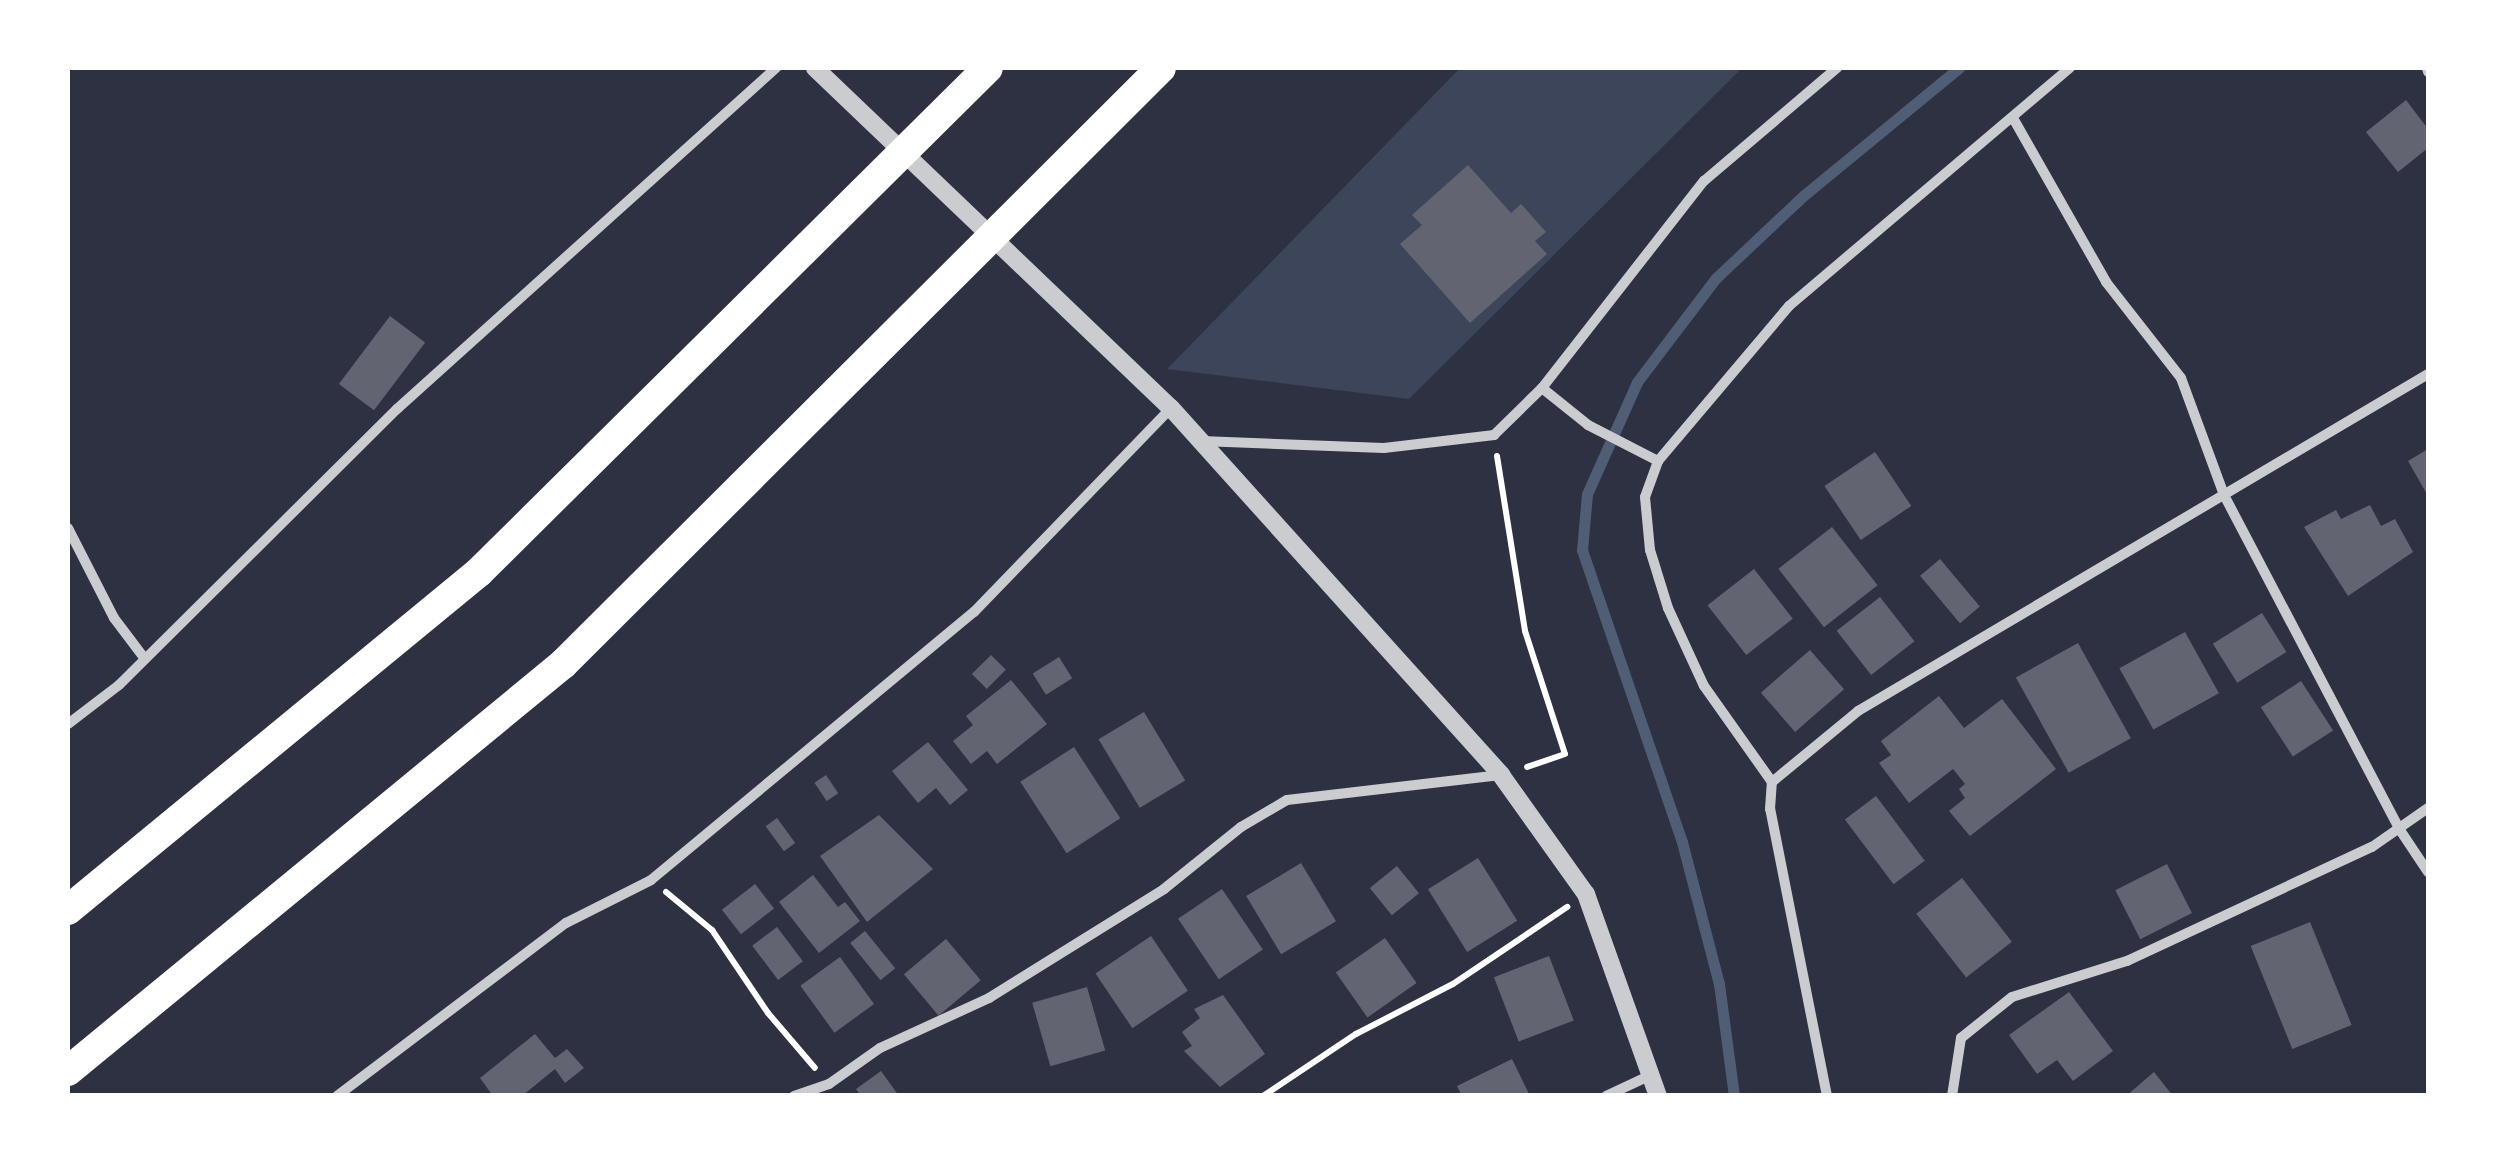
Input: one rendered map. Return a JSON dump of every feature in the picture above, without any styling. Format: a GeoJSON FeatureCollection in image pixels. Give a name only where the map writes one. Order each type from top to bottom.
{"type":"FeatureCollection","features":[{"type":"Feature","properties":{"kind":"highway"},"geometry":{"type":"LineString","coordinates":[[68,910],[479,572],[988,68]]}},
{"type":"Feature","properties":{"kind":"highway"},"geometry":{"type":"LineString","coordinates":[[68,1072],[563,664],[1161,68]]}},
{"type":"Feature","properties":{"kind":"street"},"geometry":{"type":"LineString","coordinates":[[68,724],[145,658],[397,409],[776,68]]}},
{"type":"Feature","properties":{"kind":"street"},"geometry":{"type":"LineString","coordinates":[[814,68],[1172,408],[1195,440],[1274,518],[1502,775],[1586,894],[1658,1096]]}},
{"type":"Feature","properties":{"kind":"street"},"geometry":{"type":"LineString","coordinates":[[1195,440],[1384,448],[1494,434],[1542,388],[1704,182],[1837,68]]}},
{"type":"Feature","properties":{"kind":"street"},"geometry":{"type":"LineString","coordinates":[[1828,1096],[1770,809],[1772,782],[1704,686],[1668,608],[1650,550],[1645,497],[1658,460],[1789,306],[2070,68]]}},
{"type":"Feature","properties":{"kind":"street"},"geometry":{"type":"LineString","coordinates":[[2013,118],[2106,282],[2182,378],[2224,495],[2398,828],[2428,872]]}},
{"type":"Feature","properties":{"kind":"street"},"geometry":{"type":"LineString","coordinates":[[1772,782],[1858,711],[2428,374]]}},
{"type":"Feature","properties":{"kind":"street"},"geometry":{"type":"LineString","coordinates":[[1542,388],[1588,424],[1658,460]]}},
{"type":"Feature","properties":{"kind":"street"},"geometry":{"type":"LineString","coordinates":[[337,1096],[566,923],[651,880],[974,612],[1172,408]]}},
{"type":"Feature","properties":{"kind":"street"},"geometry":{"type":"LineString","coordinates":[[68,528],[114,618],[145,658]]}},
{"type":"Feature","properties":{"kind":"street"},"geometry":{"type":"LineString","coordinates":[[794,1096],[829,1084],[880,1048],[1004,989],[1164,889],[1242,826],[1287,800],[1502,775]]}},
{"type":"Feature","properties":{"kind":"street"},"geometry":{"type":"LineString","coordinates":[[1952,1096],[1961,1038],[2012,997],[2127,962],[2372,847],[2428,808]]}},
{"type":"Feature","properties":{"kind":"street"},"geometry":{"type":"LineString","coordinates":[[1606,1096],[1652,1074]]}},
{"type":"Feature","properties":{"kind":"path"},"geometry":{"type":"LineString","coordinates":[[1494,434],[1525,631],[1565,754],[1502,775]]}},
{"type":"Feature","properties":{"kind":"path"},"geometry":{"type":"LineString","coordinates":[[651,880],[712,930],[768,1013],[829,1084]]}},
{"type":"Feature","properties":{"kind":"path"},"geometry":{"type":"LineString","coordinates":[[1263,1096],[1356,1034],[1453,984],[1586,894]]}},
{"type":"Feature","properties":{"kind":"shaded area"},"geometry":{"type":"Polygon","coordinates":[[[1460,68],[1742,68],[1409,399],[1167,369],[1460,68]]]}},
{"type":"Feature","properties":{"kind":"building"},"geometry":{"type":"Polygon","coordinates":[[[2406,100],[2428,129],[2428,148],[2398,172],[2366,132],[2406,100]]]}},
{"type":"Feature","properties":{"kind":"building"},"geometry":{"type":"Polygon","coordinates":[[[1468,165],[1511,213],[1521,204],[1546,232],[1535,241],[1547,254],[1470,323],[1400,244],[1422,225],[1412,215],[1468,165]]]}},
{"type":"Feature","properties":{"kind":"building"},"geometry":{"type":"Polygon","coordinates":[[[390,316],[425,342],[374,410],[339,384],[390,316]]]}},
{"type":"Feature","properties":{"kind":"building"},"geometry":{"type":"Polygon","coordinates":[[[2428,449],[2428,496],[2408,461],[2428,449]]]}},
{"type":"Feature","properties":{"kind":"building"},"geometry":{"type":"Polygon","coordinates":[[[1875,452],[1911,506],[1861,540],[1824,486],[1875,452]]]}},
{"type":"Feature","properties":{"kind":"building"},"geometry":{"type":"Polygon","coordinates":[[[2370,505],[2381,526],[2395,519],[2413,552],[2348,596],[2304,527],[2336,510],[2341,519],[2370,505]]]}},
{"type":"Feature","properties":{"kind":"building"},"geometry":{"type":"Polygon","coordinates":[[[1832,527],[1878,585],[1824,627],[1778,569],[1832,527]]]}},
{"type":"Feature","properties":{"kind":"building"},"geometry":{"type":"Polygon","coordinates":[[[1940,559],[1980,606],[1960,623],[1920,576],[1940,559]]]}},
{"type":"Feature","properties":{"kind":"building"},"geometry":{"type":"Polygon","coordinates":[[[1754,569],[1793,619],[1746,655],[1708,605],[1754,569]]]}},
{"type":"Feature","properties":{"kind":"building"},"geometry":{"type":"Polygon","coordinates":[[[1880,597],[1914,641],[1871,675],[1837,631],[1880,597]]]}},
{"type":"Feature","properties":{"kind":"building"},"geometry":{"type":"Polygon","coordinates":[[[2262,613],[2286,652],[2237,683],[2213,644],[2262,613]]]}},
{"type":"Feature","properties":{"kind":"building"},"geometry":{"type":"Polygon","coordinates":[[[2185,632],[2219,693],[2153,730],[2119,668],[2185,632]]]}},
{"type":"Feature","properties":{"kind":"building"},"geometry":{"type":"Polygon","coordinates":[[[2078,643],[2131,738],[2069,773],[2016,677],[2078,643]]]}},
{"type":"Feature","properties":{"kind":"building"},"geometry":{"type":"Polygon","coordinates":[[[1810,650],[1844,689],[1795,732],[1761,693],[1810,650]]]}},
{"type":"Feature","properties":{"kind":"building"},"geometry":{"type":"Polygon","coordinates":[[[991,655],[1006,670],[987,689],[972,674],[991,655]]]}},
{"type":"Feature","properties":{"kind":"building"},"geometry":{"type":"Polygon","coordinates":[[[1059,657],[1072,678],[1046,695],[1033,673],[1059,657]]]}},
{"type":"Feature","properties":{"kind":"building"},"geometry":{"type":"Polygon","coordinates":[[[1011,680],[1047,724],[997,764],[987,751],[971,764],[953,741],[973,725],[966,716],[1011,680]]]}},
{"type":"Feature","properties":{"kind":"building"},"geometry":{"type":"Polygon","coordinates":[[[2301,681],[2333,730],[2293,757],[2261,707],[2301,681]]]}},
{"type":"Feature","properties":{"kind":"building"},"geometry":{"type":"Polygon","coordinates":[[[1939,696],[1964,728],[2002,699],[2056,769],[1970,836],[1949,811],[1965,798],[1959,789],[1965,784],[1953,769],[1909,803],[1879,763],[1891,755],[1881,741],[1939,696]]]}},
{"type":"Feature","properties":{"kind":"building"},"geometry":{"type":"Polygon","coordinates":[[[1144,712],[1185,781],[1140,808],[1099,739],[1144,712]]]}},
{"type":"Feature","properties":{"kind":"building"},"geometry":{"type":"Polygon","coordinates":[[[928,742],[968,790],[950,805],[936,788],[918,803],[892,771],[928,742]]]}},
{"type":"Feature","properties":{"kind":"building"},"geometry":{"type":"Polygon","coordinates":[[[1074,747],[1120,818],[1067,853],[1020,782],[1074,747]]]}},
{"type":"Feature","properties":{"kind":"building"},"geometry":{"type":"Polygon","coordinates":[[[826,775],[838,793],[827,801],[814,783],[826,775]]]}},
{"type":"Feature","properties":{"kind":"building"},"geometry":{"type":"Polygon","coordinates":[[[1876,796],[1925,861],[1894,884],[1845,819],[1876,796]]]}},
{"type":"Feature","properties":{"kind":"building"},"geometry":{"type":"Polygon","coordinates":[[[879,815],[933,869],[867,922],[820,856],[879,815]]]}},
{"type":"Feature","properties":{"kind":"building"},"geometry":{"type":"Polygon","coordinates":[[[777,818],[795,843],[784,851],[766,826],[777,818]]]}},
{"type":"Feature","properties":{"kind":"building"},"geometry":{"type":"Polygon","coordinates":[[[1478,858],[1517,921],[1467,952],[1428,889],[1478,858]]]}},
{"type":"Feature","properties":{"kind":"building"},"geometry":{"type":"Polygon","coordinates":[[[1301,863],[1336,921],[1281,954],[1246,896],[1301,863]]]}},
{"type":"Feature","properties":{"kind":"building"},"geometry":{"type":"Polygon","coordinates":[[[2167,864],[2192,913],[2140,939],[2115,890],[2167,864]]]}},
{"type":"Feature","properties":{"kind":"building"},"geometry":{"type":"Polygon","coordinates":[[[1397,866],[1419,893],[1392,915],[1370,888],[1397,866]]]}},
{"type":"Feature","properties":{"kind":"building"},"geometry":{"type":"Polygon","coordinates":[[[813,875],[838,907],[845,902],[860,921],[819,953],[779,902],[813,875]]]}},
{"type":"Feature","properties":{"kind":"building"},"geometry":{"type":"Polygon","coordinates":[[[1962,878],[2012,942],[1966,978],[1916,914],[1962,878]]]}},
{"type":"Feature","properties":{"kind":"building"},"geometry":{"type":"Polygon","coordinates":[[[755,884],[774,908],[741,934],[722,910],[755,884]]]}},
{"type":"Feature","properties":{"kind":"building"},"geometry":{"type":"Polygon","coordinates":[[[1222,889],[1263,950],[1219,979],[1178,919],[1222,889]]]}},
{"type":"Feature","properties":{"kind":"building"},"geometry":{"type":"Polygon","coordinates":[[[2310,922],[2352,1025],[2292,1049],[2251,946],[2310,922]]]}},
{"type":"Feature","properties":{"kind":"building"},"geometry":{"type":"Polygon","coordinates":[[[777,927],[803,961],[778,980],[752,946],[777,927]]]}},
{"type":"Feature","properties":{"kind":"building"},"geometry":{"type":"Polygon","coordinates":[[[865,931],[895,968],[880,980],[850,943],[865,931]]]}},
{"type":"Feature","properties":{"kind":"building"},"geometry":{"type":"Polygon","coordinates":[[[1151,936],[1188,991],[1132,1028],[1095,973],[1151,936]]]}},
{"type":"Feature","properties":{"kind":"building"},"geometry":{"type":"Polygon","coordinates":[[[1385,938],[1417,983],[1367,1017],[1336,972],[1385,938]]]}},
{"type":"Feature","properties":{"kind":"building"},"geometry":{"type":"Polygon","coordinates":[[[946,939],[981,980],[939,1016],[904,974],[946,939]]]}},
{"type":"Feature","properties":{"kind":"building"},"geometry":{"type":"Polygon","coordinates":[[[1549,956],[1574,1020],[1519,1042],[1494,977],[1549,956]]]}},
{"type":"Feature","properties":{"kind":"building"},"geometry":{"type":"Polygon","coordinates":[[[840,957],[874,1004],[834,1033],[800,986],[840,957]]]}},
{"type":"Feature","properties":{"kind":"building"},"geometry":{"type":"Polygon","coordinates":[[[1087,987],[1105,1050],[1050,1066],[1032,1003],[1087,987]]]}},
{"type":"Feature","properties":{"kind":"building"},"geometry":{"type":"Polygon","coordinates":[[[2069,992],[2113,1051],[2073,1081],[2057,1060],[2037,1074],[2009,1035],[2069,992]]]}},
{"type":"Feature","properties":{"kind":"building"},"geometry":{"type":"Polygon","coordinates":[[[1223,995],[1265,1054],[1220,1087],[1184,1051],[1192,1046],[1182,1032],[1200,1018],[1194,1009],[1223,995]]]}},
{"type":"Feature","properties":{"kind":"building"},"geometry":{"type":"Polygon","coordinates":[[[535,1034],[555,1058],[567,1049],[584,1068],[565,1083],[555,1069],[522,1096],[493,1096],[480,1078],[535,1034]]]}},
{"type":"Feature","properties":{"kind":"building"},"geometry":{"type":"Polygon","coordinates":[[[1512,1059],[1530,1096],[1462,1096],[1457,1086],[1512,1059]]]}},
{"type":"Feature","properties":{"kind":"building"},"geometry":{"type":"Polygon","coordinates":[[[881,1071],[899,1096],[861,1096],[856,1089],[881,1071]]]}},
{"type":"Feature","properties":{"kind":"building"},"geometry":{"type":"Polygon","coordinates":[[[2154,1072],[2173,1096],[2126,1096],[2154,1072]]]}},
{"type":"Feature","properties":{"kind":"waterway"},"geometry":{"type":"LineString","coordinates":[[1734,1096],[1719,984],[1682,842],[1582,550],[1587,494],[1637,382],[1716,278],[1803,196],[1959,68]]}}]}
